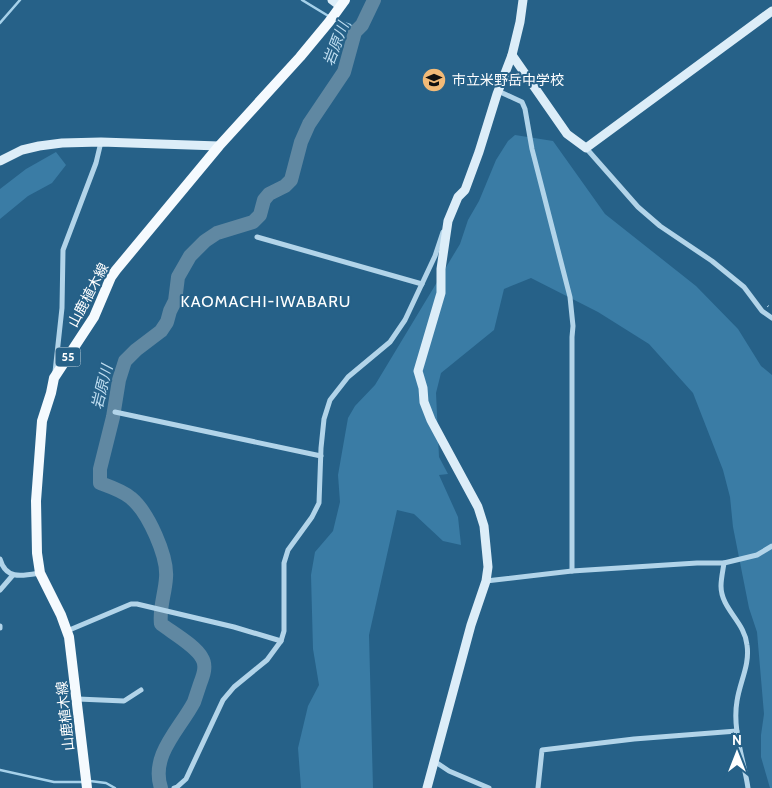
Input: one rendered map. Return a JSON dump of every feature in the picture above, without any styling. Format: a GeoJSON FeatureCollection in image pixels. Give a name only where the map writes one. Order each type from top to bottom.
{"type":"FeatureCollection","features":[{"type":"Feature","properties":{"kind":"main road","name":"山鹿植木線"},"geometry":{"type":"LineString","coordinates":[[87,788],[72,652],[67,631],[40,573],[36,526],[38,456],[42,421],[52,394],[54,378],[94,317],[111,277],[116,270],[219,146],[294,64],[329,22],[338,5]]}},
{"type":"Feature","properties":{"kind":"street"},"geometry":{"type":"LineString","coordinates":[[176,788],[186,779],[223,700],[234,687],[267,660],[281,640],[284,631],[284,563],[288,550],[312,517],[319,503],[324,419],[330,400],[348,377],[390,342],[405,320],[458,197],[464,190],[474,167],[498,90],[512,55],[523,0]]}},
{"type":"Feature","properties":{"kind":"street"},"geometry":{"type":"LineString","coordinates":[[586,148],[772,11]]}},
{"type":"Feature","properties":{"kind":"street"},"geometry":{"type":"LineString","coordinates":[[512,55],[567,134],[586,148],[638,207],[660,226],[712,261],[744,286],[762,311],[772,318]]}},
{"type":"Feature","properties":{"kind":"street"},"geometry":{"type":"LineString","coordinates":[[498,90],[522,102],[525,109],[532,149],[570,297],[573,326],[572,571]]}},
{"type":"Feature","properties":{"kind":"street"},"geometry":{"type":"LineString","coordinates":[[54,378],[62,308],[63,250],[96,163],[101,142]]}},
{"type":"Feature","properties":{"kind":"street"},"geometry":{"type":"LineString","coordinates":[[0,161],[22,150],[62,143],[101,142],[219,146]]}},
{"type":"Feature","properties":{"kind":"street"},"geometry":{"type":"LineString","coordinates":[[427,788],[470,625],[486,581],[488,567],[487,547],[478,507],[431,420],[424,402],[418,371],[441,293],[441,269],[448,221]]}},
{"type":"Feature","properties":{"kind":"street"},"geometry":{"type":"LineString","coordinates":[[257,237],[422,284]]}},
{"type":"Feature","properties":{"kind":"street"},"geometry":{"type":"LineString","coordinates":[[115,412],[321,456]]}},
{"type":"Feature","properties":{"kind":"street"},"geometry":{"type":"LineString","coordinates":[[486,581],[572,571],[672,564],[724,563],[757,555],[772,546]]}},
{"type":"Feature","properties":{"kind":"street"},"geometry":{"type":"LineString","coordinates":[[0,559],[5,568],[13,575]]}},
{"type":"Feature","properties":{"kind":"street"},"geometry":{"type":"LineString","coordinates":[[724,563],[721,586],[723,598],[726,607],[743,631],[748,645],[748,665],[737,701],[737,730],[748,788]]}},
{"type":"Feature","properties":{"kind":"street"},"geometry":{"type":"LineString","coordinates":[[0,590],[13,575],[40,573]]}},
{"type":"Feature","properties":{"kind":"street"},"geometry":{"type":"LineString","coordinates":[[67,631],[131,604],[138,604],[281,640]]}},
{"type":"Feature","properties":{"kind":"street"},"geometry":{"type":"LineString","coordinates":[[78,699],[124,701],[141,690]]}},
{"type":"Feature","properties":{"kind":"street"},"geometry":{"type":"LineString","coordinates":[[538,788],[542,750],[634,739],[737,730]]}},
{"type":"Feature","properties":{"kind":"street"},"geometry":{"type":"LineString","coordinates":[[434,760],[449,771],[489,788]]}},
{"type":"Feature","properties":{"kind":"shaded area"},"geometry":{"type":"Polygon","coordinates":[[[515,135],[553,141],[605,214],[696,286],[738,329],[761,366],[772,375],[772,788],[770,788],[761,757],[761,735],[764,714],[757,632],[749,608],[733,527],[730,497],[723,470],[693,393],[649,344],[598,312],[531,278],[504,289],[494,330],[441,373],[436,393],[439,457],[448,474],[439,475],[458,517],[461,545],[443,541],[414,514],[397,510],[369,635],[373,788],[301,788],[298,748],[308,706],[319,685],[313,649],[311,575],[315,552],[333,531],[340,502],[338,475],[348,418],[355,406],[375,385],[460,244],[468,220],[479,201],[496,160],[508,141],[515,135]]]}},
{"type":"Feature","properties":{"kind":"shaded area"},"geometry":{"type":"Polygon","coordinates":[[[56,152],[66,165],[52,183],[28,196],[0,219],[0,189],[26,169],[56,152]]]}},
{"type":"Feature","properties":{"kind":"waterway"},"geometry":{"type":"LineString","coordinates":[[0,23],[20,0]]}},
{"type":"Feature","properties":{"kind":"waterway"},"geometry":{"type":"LineString","coordinates":[[302,0],[330,17]]}},
{"type":"Feature","properties":{"kind":"waterway","name":"岩原川"},"geometry":{"type":"LineString","coordinates":[[161,788],[159,776],[163,753],[194,702],[203,674],[204,664],[195,649],[161,624],[166,569],[156,535],[144,513],[131,498],[121,491],[100,483],[100,469],[113,417],[119,380],[125,361],[161,331],[167,322],[175,301],[178,277],[190,256],[205,241],[217,233],[253,222],[260,215],[264,200],[269,194],[285,186],[291,180],[301,142],[309,124],[344,72],[355,32],[362,25],[374,0]]}},
{"type":"Feature","properties":{"kind":"waterway"},"geometry":{"type":"LineString","coordinates":[[335,20],[350,25],[355,32]]}},
{"type":"Feature","properties":{"kind":"waterway"},"geometry":{"type":"LineString","coordinates":[[0,770],[54,782],[85,782]]}},
{"type":"Feature","properties":{"kind":"waterway"},"geometry":{"type":"LineString","coordinates":[[90,781],[106,783],[115,788]]}},
{"type":"Feature","properties":{"kind":"place","name":"市立米野岳中学校"},"geometry":{"type":"Point","coordinates":[434,80]}},
{"type":"Feature","properties":{"kind":"district","name":"KAOMACHI-IWABARU"},"geometry":{"type":"Point","coordinates":[266,301]}}]}
